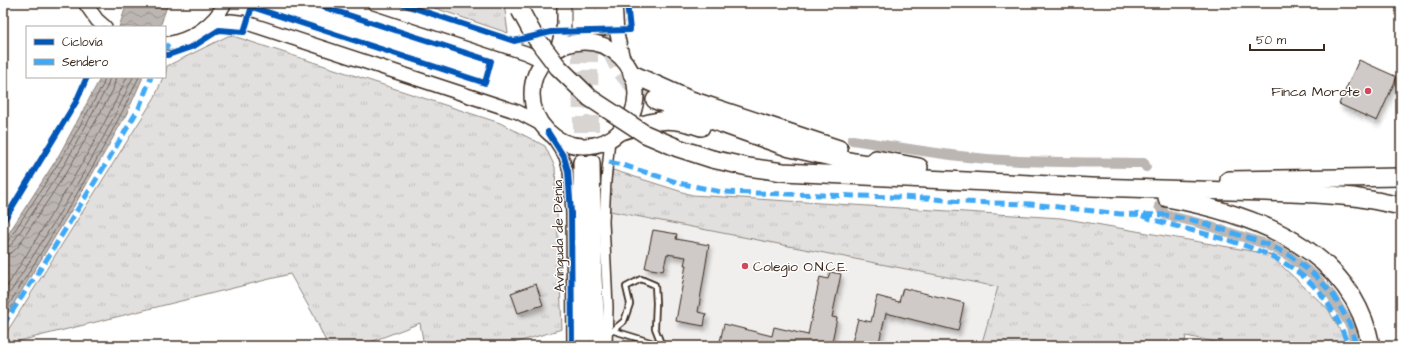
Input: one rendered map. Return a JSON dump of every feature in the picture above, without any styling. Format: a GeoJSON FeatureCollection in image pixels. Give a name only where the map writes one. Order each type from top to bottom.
{"type":"FeatureCollection","features":[{"type":"Feature","properties":{"kind":"highway"},"geometry":{"type":"LineString","coordinates":[[591,25],[605,3]]}},
{"type":"Feature","properties":{"kind":"highway"},"geometry":{"type":"LineString","coordinates":[[519,7],[533,34],[558,67],[590,98],[645,134],[678,148],[712,159],[748,168],[783,172],[919,172],[1190,183],[1265,192]]}},
{"type":"Feature","properties":{"kind":"highway"},"geometry":{"type":"LineString","coordinates":[[632,74],[688,99],[818,143],[919,172]]}},
{"type":"Feature","properties":{"kind":"highway"},"geometry":{"type":"LineString","coordinates":[[655,100],[758,137],[811,153],[854,162],[919,172]]}},
{"type":"Feature","properties":{"kind":"highway"},"geometry":{"type":"LineString","coordinates":[[616,135],[658,120],[675,120],[773,152],[818,164],[1091,187],[1155,195],[1193,202],[1260,223],[1295,241],[1316,256],[1335,273],[1355,301],[1363,318],[1371,346]]}},
{"type":"Feature","properties":{"kind":"highway"},"geometry":{"type":"LineString","coordinates":[[1190,183],[1228,180],[1364,179],[1401,177]]}},
{"type":"Feature","properties":{"kind":"highway"},"geometry":{"type":"LineString","coordinates":[[1091,187],[1265,192],[1354,197],[1401,206]]}},
{"type":"Feature","properties":{"kind":"main road"},"geometry":{"type":"LineString","coordinates":[[85,3],[97,20],[104,26]]}},
{"type":"Feature","properties":{"kind":"main road"},"geometry":{"type":"LineString","coordinates":[[166,44],[190,36],[208,25],[222,10],[225,3]]}},
{"type":"Feature","properties":{"kind":"main road"},"geometry":{"type":"LineString","coordinates":[[374,3],[526,53],[544,61]]}},
{"type":"Feature","properties":{"kind":"main road"},"geometry":{"type":"LineString","coordinates":[[557,50],[564,25],[564,3]]}},
{"type":"Feature","properties":{"kind":"main road"},"geometry":{"type":"LineString","coordinates":[[579,3],[591,25]]}},
{"type":"Feature","properties":{"kind":"main road"},"geometry":{"type":"LineString","coordinates":[[590,3],[591,25]]}},
{"type":"Feature","properties":{"kind":"main road"},"geometry":{"type":"LineString","coordinates":[[208,25],[231,20],[247,23],[518,112],[544,128],[555,138],[573,145],[593,146],[616,135],[629,121],[634,110],[636,98],[636,86],[632,74],[623,59],[617,34],[615,3]]}},
{"type":"Feature","properties":{"kind":"main road"},"geometry":{"type":"LineString","coordinates":[[544,128],[536,114],[532,92],[536,76],[544,61],[557,50],[568,45],[582,42],[597,44],[611,50],[623,59]]}},
{"type":"Feature","properties":{"kind":"main road","name":"Avinguda de Dénia"},"geometry":{"type":"LineString","coordinates":[[583,346],[586,162],[598,346]]}},
{"type":"Feature","properties":{"kind":"street","name":"Avinguda de Dénia"},"geometry":{"type":"LineString","coordinates":[[544,128],[564,157],[568,171],[571,213],[572,346]]}},
{"type":"Feature","properties":{"kind":"street"},"geometry":{"type":"LineString","coordinates":[[607,346],[610,329],[604,222],[606,182],[616,135]]}},
{"type":"Feature","properties":{"kind":"lane"},"geometry":{"type":"LineString","coordinates":[[610,329],[624,320],[630,304],[626,287],[641,280],[655,285],[655,328],[662,346]]}},
{"type":"Feature","properties":{"kind":"lane"},"geometry":{"type":"LineString","coordinates":[[610,329],[662,346]]}},
{"type":"Feature","properties":{"kind":"shaded area","name":"Colegio O.N.C.E."},"geometry":{"type":"Polygon","coordinates":[[[605,210],[999,287],[981,346],[598,346],[600,254],[605,210]]]}},
{"type":"Feature","properties":{"kind":"green space"},"geometry":{"type":"Polygon","coordinates":[[[420,3],[504,3],[508,33],[420,3]]]}},
{"type":"Feature","properties":{"kind":"green space"},"geometry":{"type":"Polygon","coordinates":[[[230,35],[500,123],[545,146],[555,167],[562,329],[504,346],[424,346],[420,323],[360,346],[328,346],[313,314],[290,274],[3,345],[3,338],[155,97],[163,78],[166,78],[167,66],[230,35]]]}},
{"type":"Feature","properties":{"kind":"green space"},"geometry":{"type":"Polygon","coordinates":[[[613,170],[692,195],[1061,218],[1269,254],[1328,309],[1349,346],[1235,346],[1186,336],[1184,346],[981,346],[998,287],[605,210],[613,170]]]}},
{"type":"Feature","properties":{"kind":"water"},"geometry":{"type":"Polygon","coordinates":[[[127,3],[168,3],[160,26],[119,26],[127,3]]]}},
{"type":"Feature","properties":{"kind":"water"},"geometry":{"type":"Polygon","coordinates":[[[100,78],[143,78],[127,113],[77,201],[3,321],[3,242],[58,157],[100,78]]]}},
{"type":"Feature","properties":{"kind":"building","name":"Finca Morote"},"geometry":{"type":"Polygon","coordinates":[[[1359,60],[1397,77],[1377,121],[1339,104],[1359,60]]]}},
{"type":"Feature","properties":{"kind":"building"},"geometry":{"type":"Polygon","coordinates":[[[653,230],[677,234],[676,239],[709,245],[698,312],[706,314],[704,326],[676,321],[686,265],[684,265],[686,257],[667,254],[663,271],[645,268],[653,230]]]}},
{"type":"Feature","properties":{"kind":"building"},"geometry":{"type":"Polygon","coordinates":[[[830,272],[841,274],[832,317],[837,318],[831,346],[719,346],[724,324],[772,336],[774,327],[808,335],[820,277],[828,279],[830,272]]]}},
{"type":"Feature","properties":{"kind":"building"},"geometry":{"type":"Polygon","coordinates":[[[536,284],[543,305],[518,313],[511,293],[536,284]]]}},
{"type":"Feature","properties":{"kind":"building"},"geometry":{"type":"Polygon","coordinates":[[[903,288],[964,303],[958,331],[886,313],[878,346],[851,346],[858,319],[871,322],[877,296],[899,302],[903,288]]]}},
{"type":"Feature","properties":{"kind":"waterway"},"geometry":{"type":"LineString","coordinates":[[852,140],[987,159],[1046,162],[1144,163],[1146,167]]}},
{"type":"Feature","properties":{"kind":"waterway"},"geometry":{"type":"LineString","coordinates":[[1159,206],[1166,215],[1199,223],[1266,244],[1289,256],[1316,277],[1332,296],[1351,327],[1355,346]]}},
{"type":"Feature","properties":{"kind":"tunnel"},"geometry":{"type":"LineString","coordinates":[[590,24],[592,162]]}},
{"type":"Feature","properties":{"kind":"tunnel"},"geometry":{"type":"LineString","coordinates":[[579,25],[581,162]]}},
{"type":"Feature","properties":{"kind":"tunnel"},"geometry":{"type":"LineString","coordinates":[[605,26],[610,49],[621,72],[634,86],[655,100]]}},
{"type":"Feature","properties":{"kind":"marked path"},"geometry":{"type":"LineString","coordinates":[[166,48],[169,44]]}},
{"type":"Feature","properties":{"kind":"marked path"},"geometry":{"type":"LineString","coordinates":[[3,325],[45,262],[104,167],[139,108],[151,78]]}},
{"type":"Feature","properties":{"kind":"marked path"},"geometry":{"type":"LineString","coordinates":[[609,162],[683,184],[722,192],[927,198],[961,202],[1031,204],[1121,214],[1166,215],[1200,222],[1266,244],[1289,255],[1317,277],[1333,295],[1343,312],[1351,327],[1356,346]]}},
{"type":"Feature","properties":{"kind":"marked path"},"geometry":{"type":"LineString","coordinates":[[1142,216],[1236,243],[1265,253],[1291,267],[1314,286],[1333,312],[1348,346]]}},
{"type":"Feature","properties":{"kind":"cycle path"},"geometry":{"type":"LineString","coordinates":[[166,55],[194,46],[219,30],[244,32],[253,3]]}},
{"type":"Feature","properties":{"kind":"cycle path"},"geometry":{"type":"LineString","coordinates":[[252,7],[485,83],[491,61],[311,3]]}},
{"type":"Feature","properties":{"kind":"cycle path"},"geometry":{"type":"LineString","coordinates":[[399,3],[514,41],[551,32],[630,30],[627,3]]}},
{"type":"Feature","properties":{"kind":"cycle path"},"geometry":{"type":"LineString","coordinates":[[3,222],[76,102],[87,78]]}},
{"type":"Feature","properties":{"kind":"cycle path"},"geometry":{"type":"LineString","coordinates":[[548,132],[564,157],[568,171],[571,213],[572,346]]}},
{"type":"Feature","properties":{"kind":"place","name":"Finca Morote"},"geometry":{"type":"Point","coordinates":[1368,91]}},
{"type":"Feature","properties":{"kind":"place","name":"Colegio O.N.C.E."},"geometry":{"type":"Point","coordinates":[745,266]}}]}
